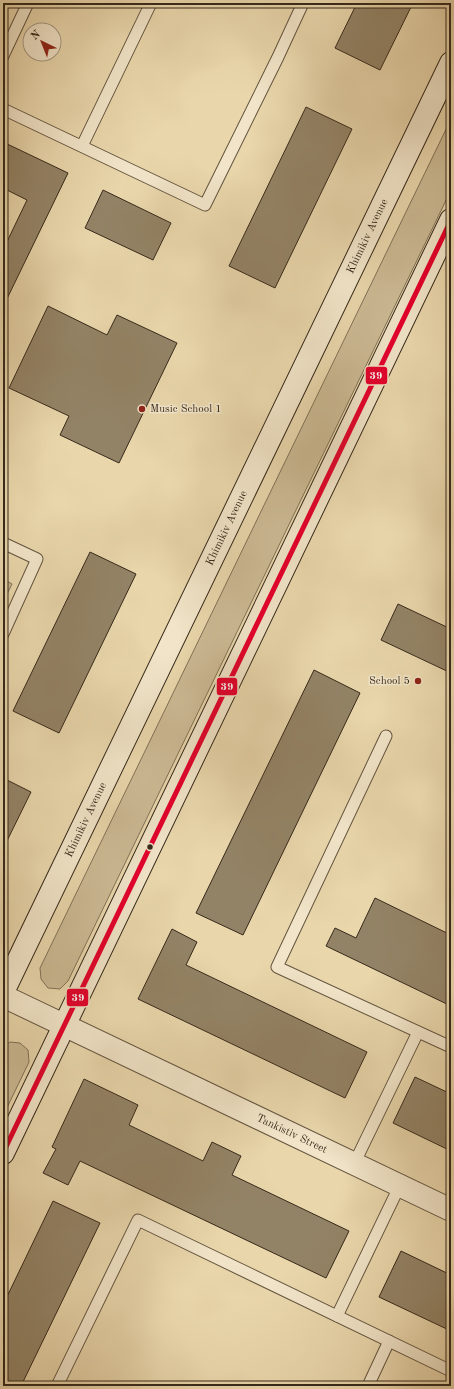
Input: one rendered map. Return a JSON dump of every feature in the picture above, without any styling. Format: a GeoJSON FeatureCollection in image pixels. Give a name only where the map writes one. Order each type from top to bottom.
{"type":"FeatureCollection","features":[{"type":"Feature","properties":{"kind":"main road","name":"Khimikiv Avenue"},"geometry":{"type":"LineString","coordinates":[[3,992],[451,63]]}},
{"type":"Feature","properties":{"kind":"main road"},"geometry":{"type":"LineString","coordinates":[[3,1153],[451,220]]}},
{"type":"Feature","properties":{"kind":"main road","name":"Tankistiv Street"},"geometry":{"type":"LineString","coordinates":[[3,996],[451,1210]]}},
{"type":"Feature","properties":{"kind":"lane"},"geometry":{"type":"LineString","coordinates":[[3,56],[28,3]]}},
{"type":"Feature","properties":{"kind":"lane"},"geometry":{"type":"LineString","coordinates":[[82,146],[151,3]]}},
{"type":"Feature","properties":{"kind":"lane"},"geometry":{"type":"LineString","coordinates":[[3,108],[205,205],[303,3]]}},
{"type":"Feature","properties":{"kind":"lane"},"geometry":{"type":"LineString","coordinates":[[3,543],[38,559],[3,634]]}},
{"type":"Feature","properties":{"kind":"lane"},"geometry":{"type":"LineString","coordinates":[[386,736],[277,967],[451,1048]]}},
{"type":"Feature","properties":{"kind":"lane"},"geometry":{"type":"LineString","coordinates":[[354,1164],[418,1032]]}},
{"type":"Feature","properties":{"kind":"lane"},"geometry":{"type":"LineString","coordinates":[[337,1316],[400,1186]]}},
{"type":"Feature","properties":{"kind":"lane"},"geometry":{"type":"LineString","coordinates":[[58,1386],[138,1220],[451,1371]]}},
{"type":"Feature","properties":{"kind":"lane"},"geometry":{"type":"LineString","coordinates":[[368,1386],[389,1341]]}},
{"type":"Feature","properties":{"kind":"shaded area"},"geometry":{"type":"Polygon","coordinates":[[[451,119],[451,190],[68,981],[60,989],[48,988],[41,979],[40,968],[451,119]]]}},
{"type":"Feature","properties":{"kind":"shaded area"},"geometry":{"type":"Polygon","coordinates":[[[3,579],[12,584],[3,602],[3,579]]]}},
{"type":"Feature","properties":{"kind":"shaded area"},"geometry":{"type":"Polygon","coordinates":[[[10,1042],[20,1043],[28,1050],[29,1062],[3,1116],[3,1047],[10,1042]]]}},
{"type":"Feature","properties":{"kind":"building"},"geometry":{"type":"Polygon","coordinates":[[[357,3],[413,3],[380,70],[335,48],[357,3]]]}},
{"type":"Feature","properties":{"kind":"building"},"geometry":{"type":"Polygon","coordinates":[[[306,107],[352,129],[275,288],[229,266],[306,107]]]}},
{"type":"Feature","properties":{"kind":"building"},"geometry":{"type":"Polygon","coordinates":[[[3,142],[68,173],[3,307],[3,250],[27,200],[3,188],[3,142]]]}},
{"type":"Feature","properties":{"kind":"building"},"geometry":{"type":"Polygon","coordinates":[[[103,190],[171,223],[153,260],[85,228],[103,190]]]}},
{"type":"Feature","properties":{"kind":"building"},"geometry":{"type":"Polygon","coordinates":[[[48,306],[107,335],[117,315],[177,343],[119,463],[60,435],[69,416],[9,388],[48,306]]]}},
{"type":"Feature","properties":{"kind":"building"},"geometry":{"type":"Polygon","coordinates":[[[90,552],[136,574],[59,733],[13,711],[90,552]]]}},
{"type":"Feature","properties":{"kind":"building"},"geometry":{"type":"Polygon","coordinates":[[[398,604],[451,629],[451,673],[381,640],[398,604]]]}},
{"type":"Feature","properties":{"kind":"building"},"geometry":{"type":"Polygon","coordinates":[[[314,670],[360,693],[243,935],[196,913],[314,670]]]}},
{"type":"Feature","properties":{"kind":"building"},"geometry":{"type":"Polygon","coordinates":[[[3,778],[31,792],[3,849],[3,778]]]}},
{"type":"Feature","properties":{"kind":"building"},"geometry":{"type":"Polygon","coordinates":[[[375,898],[451,935],[451,1006],[326,946],[335,928],[356,938],[375,898]]]}},
{"type":"Feature","properties":{"kind":"building"},"geometry":{"type":"Polygon","coordinates":[[[172,929],[197,942],[186,965],[367,1052],[345,1098],[138,999],[172,929]]]}},
{"type":"Feature","properties":{"kind":"building"},"geometry":{"type":"Polygon","coordinates":[[[415,1077],[451,1094],[451,1151],[393,1123],[415,1077]]]}},
{"type":"Feature","properties":{"kind":"building"},"geometry":{"type":"Polygon","coordinates":[[[84,1079],[138,1105],[129,1125],[203,1161],[212,1142],[241,1156],[232,1175],[349,1231],[326,1278],[80,1161],[68,1185],[43,1173],[56,1149],[52,1147],[84,1079]]]}},
{"type":"Feature","properties":{"kind":"building"},"geometry":{"type":"Polygon","coordinates":[[[53,1201],[100,1223],[21,1386],[3,1386],[3,1305],[53,1201]]]}},
{"type":"Feature","properties":{"kind":"building"},"geometry":{"type":"Polygon","coordinates":[[[401,1251],[451,1275],[451,1331],[379,1297],[401,1251]]]}},
{"type":"Feature","properties":{"kind":"transit line","name":"39"},"geometry":{"type":"LineString","coordinates":[[3,1153],[451,220]]}},
{"type":"Feature","properties":{"kind":"place","name":"Music School 1"},"geometry":{"type":"Point","coordinates":[142,409]}},
{"type":"Feature","properties":{"kind":"place","name":"School 5"},"geometry":{"type":"Point","coordinates":[418,681]}}]}
